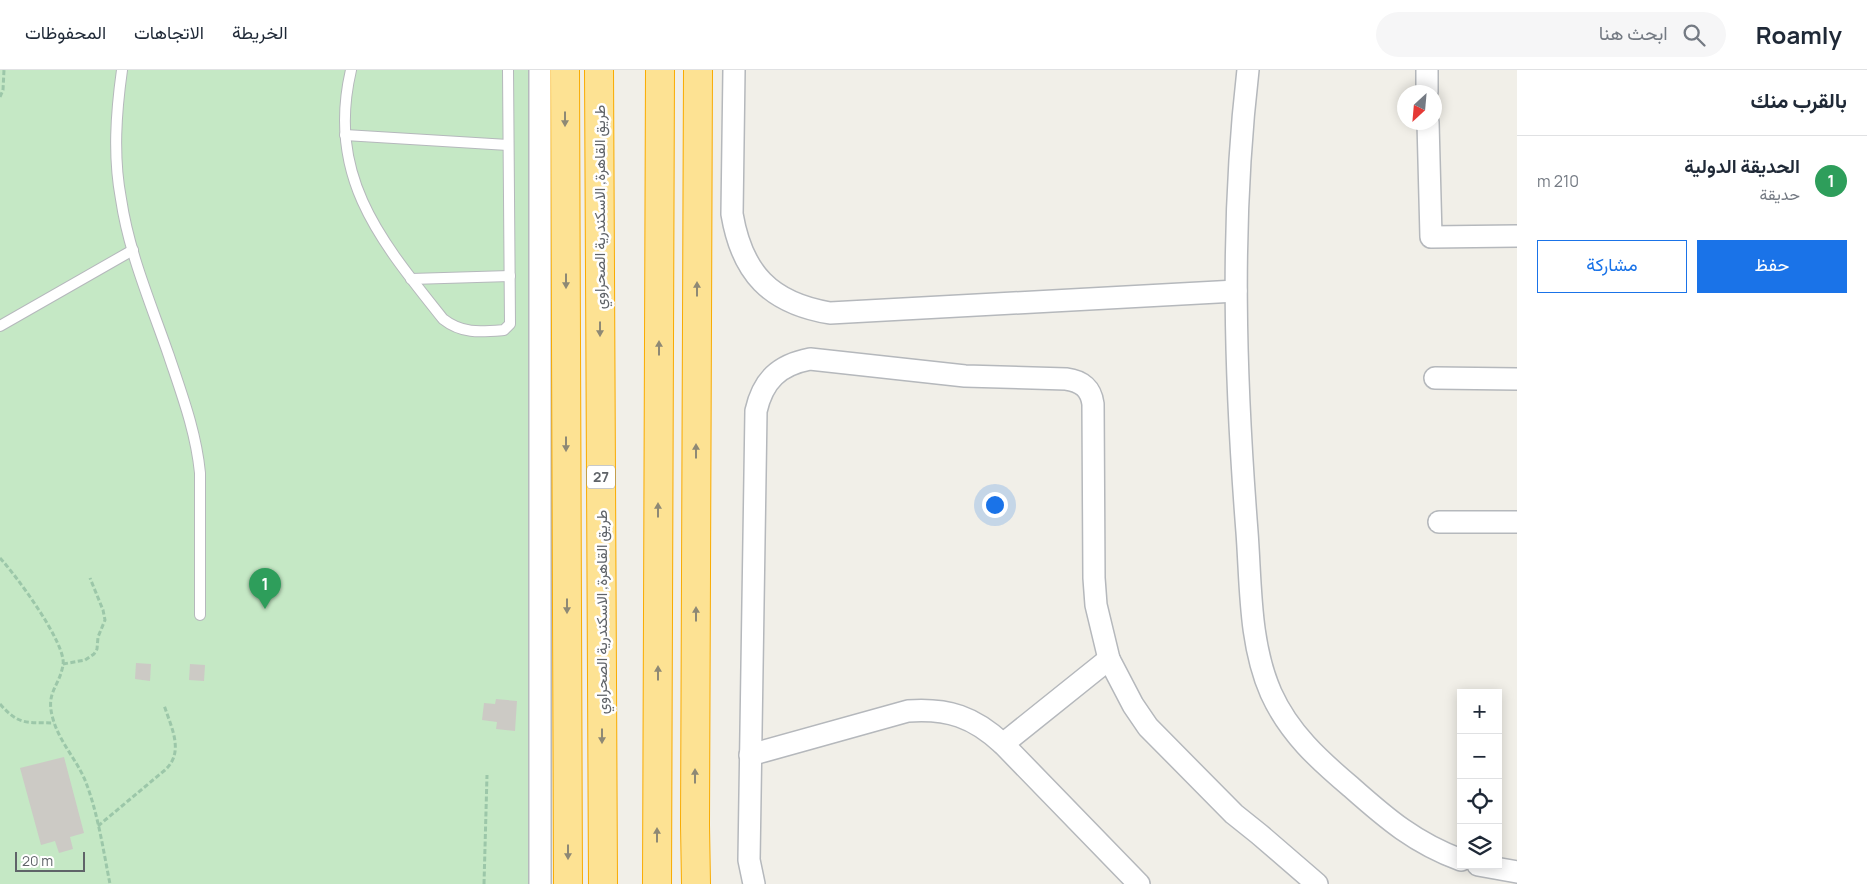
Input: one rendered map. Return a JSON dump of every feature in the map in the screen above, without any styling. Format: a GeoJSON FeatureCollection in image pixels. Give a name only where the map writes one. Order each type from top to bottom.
{"type":"FeatureCollection","features":[{"type":"Feature","properties":{"kind":"highway"},"geometry":{"type":"LineString","coordinates":[[565,70],[568,884]]}},
{"type":"Feature","properties":{"kind":"highway","name":"طريق القاهرة, الاسكندرية الصحراوي"},"geometry":{"type":"LineString","coordinates":[[599,70],[603,884]]}},
{"type":"Feature","properties":{"kind":"highway"},"geometry":{"type":"LineString","coordinates":[[657,884],[660,70]]}},
{"type":"Feature","properties":{"kind":"highway"},"geometry":{"type":"LineString","coordinates":[[696,884],[698,70]]}},
{"type":"Feature","properties":{"kind":"street"},"geometry":{"type":"LineString","coordinates":[[540,70],[540,884]]}},
{"type":"Feature","properties":{"kind":"street"},"geometry":{"type":"LineString","coordinates":[[734,70],[732,214],[736,235],[743,255],[755,274],[770,289],[788,301],[808,309],[830,313],[1236,291]]}},
{"type":"Feature","properties":{"kind":"street"},"geometry":{"type":"LineString","coordinates":[[1248,70],[1242,119],[1237,205],[1237,377],[1254,630],[1258,652],[1266,680],[1281,713],[1293,732],[1323,764],[1392,823],[1422,843],[1457,858]]}},
{"type":"Feature","properties":{"kind":"street"},"geometry":{"type":"LineString","coordinates":[[1427,70],[1428,85]]}},
{"type":"Feature","properties":{"kind":"street"},"geometry":{"type":"LineString","coordinates":[[1428,130],[1431,237],[1517,236]]}},
{"type":"Feature","properties":{"kind":"street"},"geometry":{"type":"LineString","coordinates":[[754,884],[749,860],[756,411],[759,398],[765,386],[774,375],[784,367],[810,359],[965,376],[1066,379],[1082,383],[1088,389],[1092,396],[1093,404],[1094,578],[1096,605],[1109,659],[1133,706],[1148,727],[1234,814],[1317,884]]}},
{"type":"Feature","properties":{"kind":"street"},"geometry":{"type":"LineString","coordinates":[[1435,378],[1517,379]]}},
{"type":"Feature","properties":{"kind":"street"},"geometry":{"type":"LineString","coordinates":[[1438,522],[1517,522]]}},
{"type":"Feature","properties":{"kind":"street"},"geometry":{"type":"LineString","coordinates":[[1003,744],[1109,659]]}},
{"type":"Feature","properties":{"kind":"street"},"geometry":{"type":"LineString","coordinates":[[750,755],[908,711],[942,711],[974,722],[989,731],[1139,884]]}},
{"type":"Feature","properties":{"kind":"street"},"geometry":{"type":"LineString","coordinates":[[1500,869],[1517,872]]}},
{"type":"Feature","properties":{"kind":"lane"},"geometry":{"type":"LineString","coordinates":[[122,70],[116,129],[120,199],[133,250],[189,415],[198,454],[200,473],[200,615]]}},
{"type":"Feature","properties":{"kind":"lane"},"geometry":{"type":"LineString","coordinates":[[351,70],[344,110],[345,135],[353,177],[365,209],[377,232],[443,319],[452,327],[471,331],[504,330],[510,324],[508,70]]}},
{"type":"Feature","properties":{"kind":"lane"},"geometry":{"type":"LineString","coordinates":[[345,135],[508,145]]}},
{"type":"Feature","properties":{"kind":"lane"},"geometry":{"type":"LineString","coordinates":[[0,326],[133,250]]}},
{"type":"Feature","properties":{"kind":"lane"},"geometry":{"type":"LineString","coordinates":[[411,279],[510,276]]}},
{"type":"Feature","properties":{"kind":"path"},"geometry":{"type":"LineString","coordinates":[[0,97],[3,90],[4,70]]}},
{"type":"Feature","properties":{"kind":"path"},"geometry":{"type":"LineString","coordinates":[[0,558],[44,618],[61,650],[63,664],[52,691],[50,702],[54,723],[85,781],[98,826],[110,884]]}},
{"type":"Feature","properties":{"kind":"path"},"geometry":{"type":"LineString","coordinates":[[63,664],[85,660],[94,654],[97,649],[98,637],[105,620],[90,578]]}},
{"type":"Feature","properties":{"kind":"path"},"geometry":{"type":"LineString","coordinates":[[0,704],[16,720],[54,723]]}},
{"type":"Feature","properties":{"kind":"path"},"geometry":{"type":"LineString","coordinates":[[98,826],[165,770],[174,760],[175,741],[164,705]]}},
{"type":"Feature","properties":{"kind":"path"},"geometry":{"type":"LineString","coordinates":[[484,884],[487,775]]}},
{"type":"Feature","properties":{"kind":"green space"},"geometry":{"type":"Polygon","coordinates":[[[0,70],[528,70],[530,333],[529,884],[0,884],[0,70]]]}},
{"type":"Feature","properties":{"kind":"building"},"geometry":{"type":"Polygon","coordinates":[[[136,663],[151,664],[150,681],[135,679],[136,663]]]}},
{"type":"Feature","properties":{"kind":"building"},"geometry":{"type":"Polygon","coordinates":[[[190,664],[205,665],[204,681],[189,680],[190,664]]]}},
{"type":"Feature","properties":{"kind":"building"},"geometry":{"type":"Polygon","coordinates":[[[496,699],[517,701],[515,731],[496,729],[497,722],[482,720],[484,703],[495,704],[496,699]]]}},
{"type":"Feature","properties":{"kind":"building"},"geometry":{"type":"Polygon","coordinates":[[[64,757],[84,833],[70,837],[73,849],[59,853],[55,841],[41,845],[20,768],[64,757]]]}},
{"type":"Feature","properties":{"kind":"place","name":"الحديقة الدولية"},"geometry":{"type":"Point","coordinates":[265,609]}}]}
